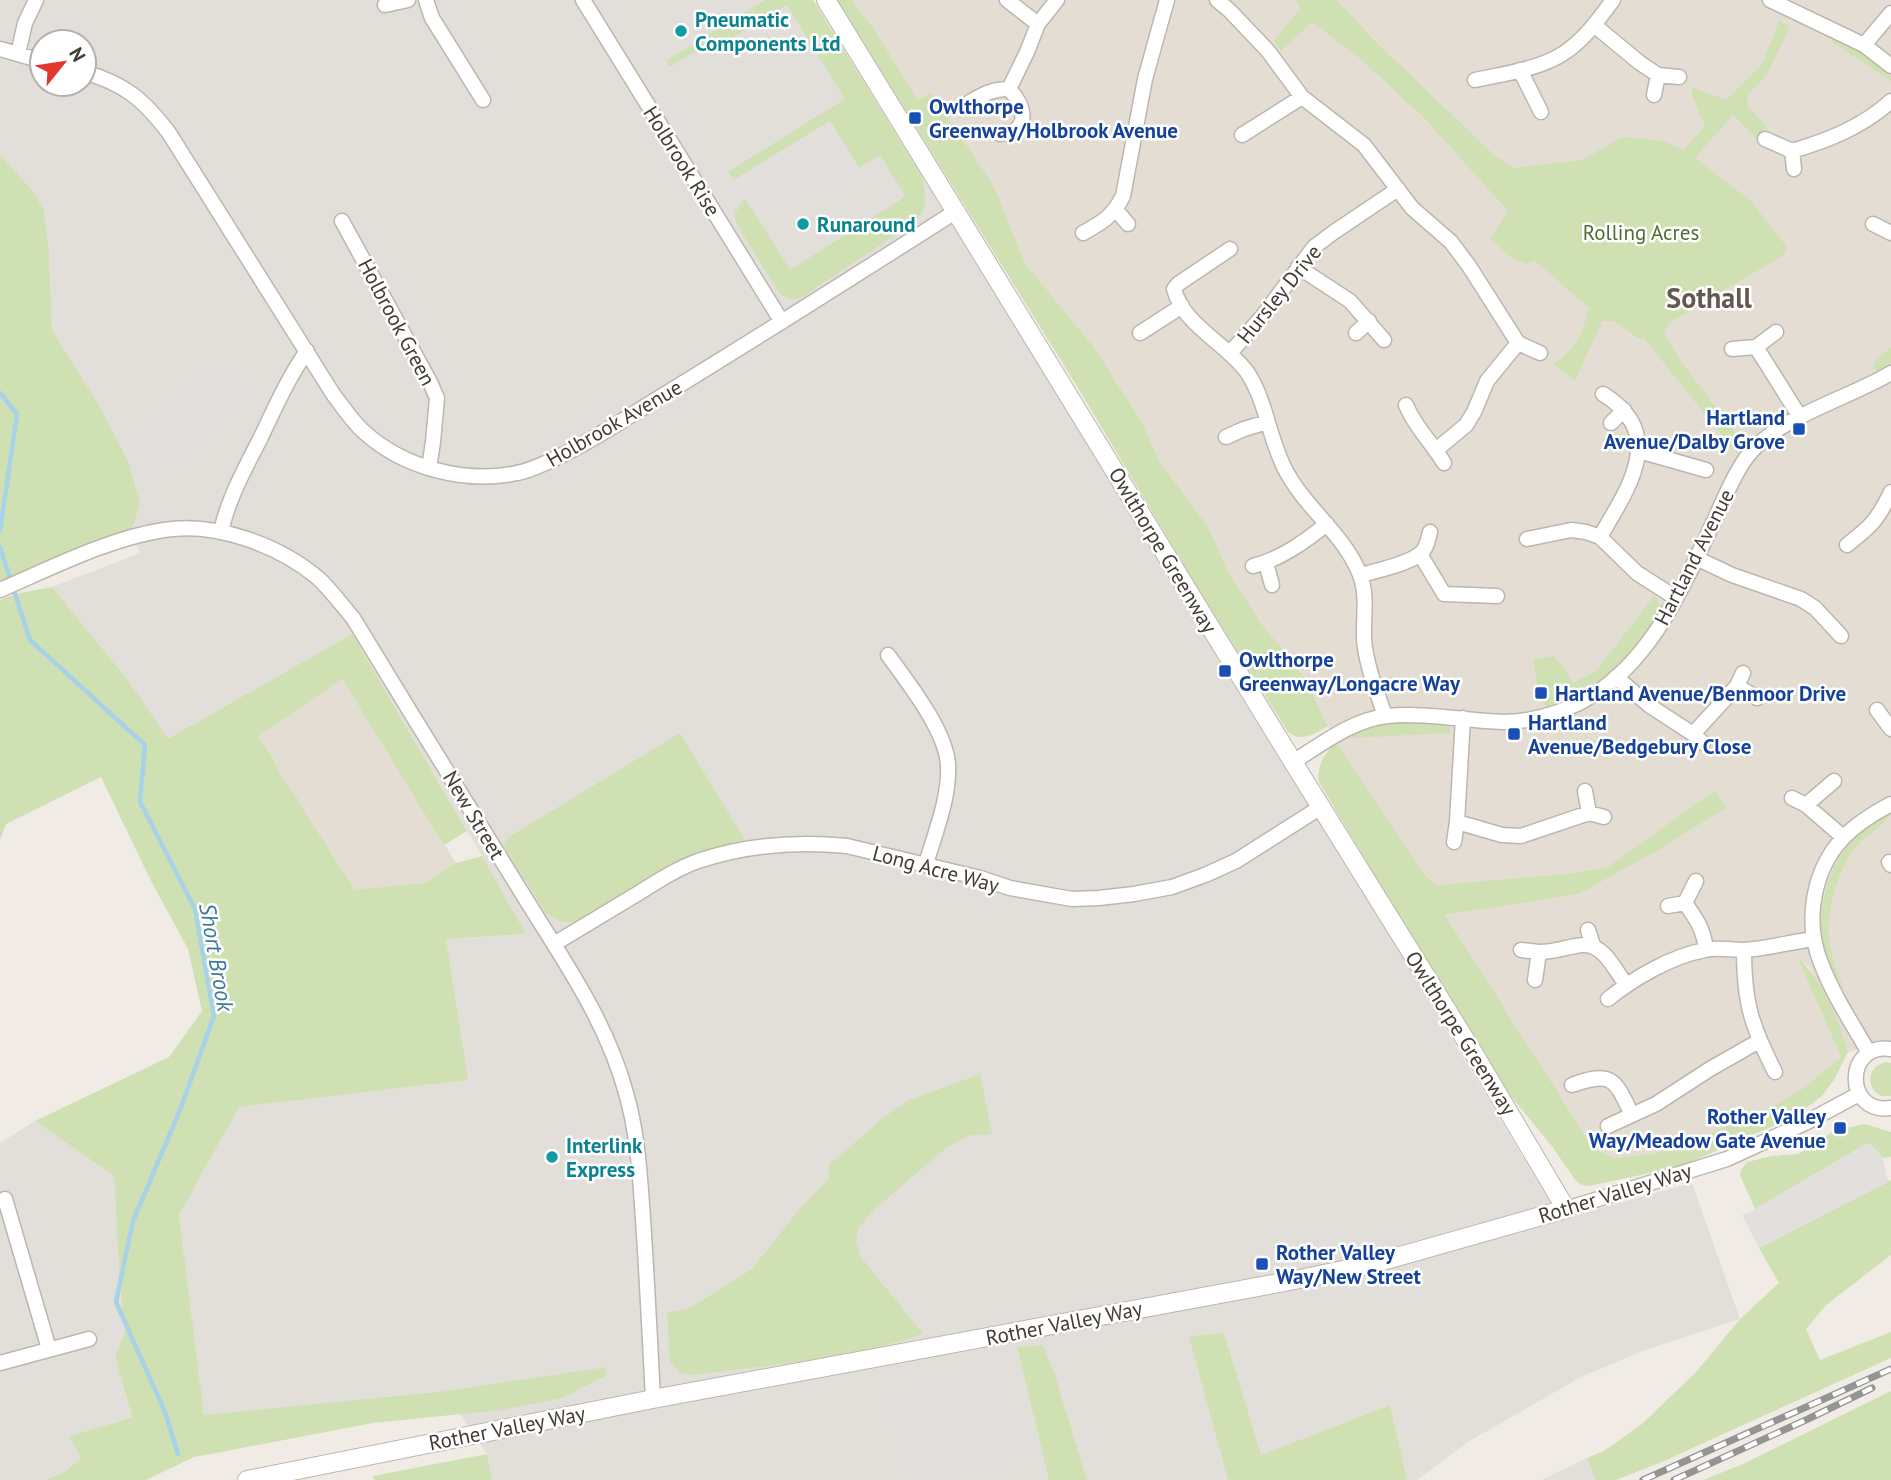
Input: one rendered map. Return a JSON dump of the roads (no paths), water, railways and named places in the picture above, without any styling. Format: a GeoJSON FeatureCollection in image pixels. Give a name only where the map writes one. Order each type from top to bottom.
{"type":"FeatureCollection","features":[{"type":"Feature","properties":{"kind":"street"},"geometry":{"type":"LineString","coordinates":[[18,54],[24,23],[36,0]]}},
{"type":"Feature","properties":{"kind":"street"},"geometry":{"type":"LineString","coordinates":[[385,5],[408,0]]}},
{"type":"Feature","properties":{"kind":"street"},"geometry":{"type":"LineString","coordinates":[[426,0],[432,18],[483,100]]}},
{"type":"Feature","properties":{"kind":"street","name":"Holbrook Rise"},"geometry":{"type":"LineString","coordinates":[[583,0],[782,323]]}},
{"type":"Feature","properties":{"kind":"street","name":"Owlthorpe Greenway"},"geometry":{"type":"LineString","coordinates":[[826,0],[1516,1123],[1566,1209]]}},
{"type":"Feature","properties":{"kind":"street"},"geometry":{"type":"LineString","coordinates":[[1007,0],[1038,24]]}},
{"type":"Feature","properties":{"kind":"street"},"geometry":{"type":"LineString","coordinates":[[1009,89],[1038,24],[1057,0]]}},
{"type":"Feature","properties":{"kind":"street"},"geometry":{"type":"LineString","coordinates":[[1083,233],[1116,210],[1123,195],[1145,79],[1167,0]]}},
{"type":"Feature","properties":{"kind":"street"},"geometry":{"type":"LineString","coordinates":[[1217,0],[1240,20],[1268,51],[1302,97],[1364,145],[1412,208],[1451,242],[1518,343],[1540,354]]}},
{"type":"Feature","properties":{"kind":"street"},"geometry":{"type":"LineString","coordinates":[[1475,80],[1520,70],[1563,54],[1594,25],[1613,0]]}},
{"type":"Feature","properties":{"kind":"street"},"geometry":{"type":"LineString","coordinates":[[1770,0],[1864,45],[1891,66]]}},
{"type":"Feature","properties":{"kind":"street"},"geometry":{"type":"LineString","coordinates":[[1864,45],[1891,13]]}},
{"type":"Feature","properties":{"kind":"street"},"geometry":{"type":"LineString","coordinates":[[1594,25],[1658,75],[1679,77]]}},
{"type":"Feature","properties":{"kind":"street"},"geometry":{"type":"LineString","coordinates":[[0,49],[28,57]]}},
{"type":"Feature","properties":{"kind":"street"},"geometry":{"type":"LineString","coordinates":[[1520,70],[1541,112]]}},
{"type":"Feature","properties":{"kind":"street"},"geometry":{"type":"LineString","coordinates":[[1654,95],[1658,75]]}},
{"type":"Feature","properties":{"kind":"street","name":"Holbrook Avenue"},"geometry":{"type":"LineString","coordinates":[[98,76],[113,81],[152,110],[333,394],[363,432],[392,452],[429,468],[461,475],[519,473],[539,466],[599,435],[956,212]]}},
{"type":"Feature","properties":{"kind":"street"},"geometry":{"type":"LineString","coordinates":[[971,103],[990,91],[1009,89]]}},
{"type":"Feature","properties":{"kind":"street"},"geometry":{"type":"LineString","coordinates":[[1000,134],[1008,134],[1017,129],[1021,122],[1023,111],[1020,102],[1009,89]]}},
{"type":"Feature","properties":{"kind":"street"},"geometry":{"type":"LineString","coordinates":[[1242,135],[1302,97]]}},
{"type":"Feature","properties":{"kind":"street"},"geometry":{"type":"LineString","coordinates":[[1765,139],[1792,152],[1854,128],[1891,101]]}},
{"type":"Feature","properties":{"kind":"street"},"geometry":{"type":"LineString","coordinates":[[1792,152],[1794,169]]}},
{"type":"Feature","properties":{"kind":"street","name":"Hursley Drive"},"geometry":{"type":"LineString","coordinates":[[1230,353],[1262,317],[1314,247],[1398,189]]}},
{"type":"Feature","properties":{"kind":"street"},"geometry":{"type":"LineString","coordinates":[[1116,210],[1128,224]]}},
{"type":"Feature","properties":{"kind":"street","name":"Holbrook Green"},"geometry":{"type":"LineString","coordinates":[[342,221],[437,398],[429,468]]}},
{"type":"Feature","properties":{"kind":"street"},"geometry":{"type":"LineString","coordinates":[[1873,224],[1891,233]]}},
{"type":"Feature","properties":{"kind":"street"},"geometry":{"type":"LineString","coordinates":[[1230,249],[1174,289],[1182,306],[1246,371],[1254,385],[1284,468],[1294,485],[1349,554],[1360,575],[1364,591],[1364,640],[1367,657],[1385,716]]}},
{"type":"Feature","properties":{"kind":"street"},"geometry":{"type":"LineString","coordinates":[[1298,267],[1350,301],[1384,340]]}},
{"type":"Feature","properties":{"kind":"street"},"geometry":{"type":"LineString","coordinates":[[1140,333],[1182,306]]}},
{"type":"Feature","properties":{"kind":"street"},"geometry":{"type":"LineString","coordinates":[[1356,333],[1369,321]]}},
{"type":"Feature","properties":{"kind":"street"},"geometry":{"type":"LineString","coordinates":[[1731,349],[1756,347],[1776,332]]}},
{"type":"Feature","properties":{"kind":"street"},"geometry":{"type":"LineString","coordinates":[[1436,450],[1466,425],[1487,381],[1518,343]]}},
{"type":"Feature","properties":{"kind":"street"},"geometry":{"type":"LineString","coordinates":[[1756,347],[1800,417]]}},
{"type":"Feature","properties":{"kind":"street"},"geometry":{"type":"LineString","coordinates":[[220,532],[224,514],[247,464],[293,371],[307,351]]}},
{"type":"Feature","properties":{"kind":"street","name":"Hartland Avenue"},"geometry":{"type":"LineString","coordinates":[[1293,762],[1346,729],[1385,716],[1407,715],[1503,722],[1538,718],[1585,700],[1616,677],[1652,636],[1676,598],[1746,457],[1774,432],[1891,373]]}},
{"type":"Feature","properties":{"kind":"street"},"geometry":{"type":"LineString","coordinates":[[1600,537],[1635,471],[1639,451],[1638,435],[1632,421],[1616,402],[1603,394]]}},
{"type":"Feature","properties":{"kind":"street"},"geometry":{"type":"LineString","coordinates":[[1406,405],[1412,419],[1444,463]]}},
{"type":"Feature","properties":{"kind":"street"},"geometry":{"type":"LineString","coordinates":[[1611,423],[1624,410]]}},
{"type":"Feature","properties":{"kind":"street"},"geometry":{"type":"LineString","coordinates":[[1226,437],[1267,422]]}},
{"type":"Feature","properties":{"kind":"street"},"geometry":{"type":"LineString","coordinates":[[1639,451],[1706,470]]}},
{"type":"Feature","properties":{"kind":"street"},"geometry":{"type":"LineString","coordinates":[[1847,545],[1886,515],[1891,492]]}},
{"type":"Feature","properties":{"kind":"street"},"geometry":{"type":"LineString","coordinates":[[1272,584],[1259,564],[1299,546],[1327,524]]}},
{"type":"Feature","properties":{"kind":"street","name":"New Street"},"geometry":{"type":"LineString","coordinates":[[0,590],[103,547],[167,529],[220,532],[251,540],[294,561],[335,595],[353,618],[582,990],[616,1062],[632,1119],[637,1150],[653,1399]]}},
{"type":"Feature","properties":{"kind":"street"},"geometry":{"type":"LineString","coordinates":[[1527,539],[1571,530],[1600,537],[1637,573],[1676,598]]}},
{"type":"Feature","properties":{"kind":"street"},"geometry":{"type":"LineString","coordinates":[[1360,575],[1391,567],[1420,554],[1427,546],[1430,532]]}},
{"type":"Feature","properties":{"kind":"street"},"geometry":{"type":"LineString","coordinates":[[1420,554],[1444,594],[1497,596]]}},
{"type":"Feature","properties":{"kind":"street"},"geometry":{"type":"LineString","coordinates":[[1696,558],[1732,575],[1801,599],[1815,608],[1841,636]]}},
{"type":"Feature","properties":{"kind":"street"},"geometry":{"type":"LineString","coordinates":[[888,655],[923,706],[944,743],[948,763],[942,809],[926,864]]}},
{"type":"Feature","properties":{"kind":"street"},"geometry":{"type":"LineString","coordinates":[[1616,677],[1650,706],[1698,739],[1740,680],[1758,698]]}},
{"type":"Feature","properties":{"kind":"street"},"geometry":{"type":"LineString","coordinates":[[1877,710],[1891,728]]}},
{"type":"Feature","properties":{"kind":"street"},"geometry":{"type":"LineString","coordinates":[[1454,842],[1463,719]]}},
{"type":"Feature","properties":{"kind":"street"},"geometry":{"type":"LineString","coordinates":[[1806,805],[1834,781]]}},
{"type":"Feature","properties":{"kind":"street"},"geometry":{"type":"LineString","coordinates":[[1585,791],[1589,813]]}},
{"type":"Feature","properties":{"kind":"street"},"geometry":{"type":"LineString","coordinates":[[1792,798],[1806,805],[1843,837]]}},
{"type":"Feature","properties":{"kind":"street"},"geometry":{"type":"LineString","coordinates":[[1870,1053],[1837,998],[1820,961],[1814,939],[1814,897],[1820,873],[1843,837],[1866,818],[1891,804]]}},
{"type":"Feature","properties":{"kind":"street","name":"Long Acre Way"},"geometry":{"type":"LineString","coordinates":[[554,944],[673,873],[697,862],[735,851],[778,844],[829,844],[926,864],[1010,888],[1072,899],[1135,894],[1172,887],[1237,861],[1321,807]]}},
{"type":"Feature","properties":{"kind":"street"},"geometry":{"type":"LineString","coordinates":[[1457,822],[1502,835],[1521,836],[1589,813],[1604,817]]}},
{"type":"Feature","properties":{"kind":"street"},"geometry":{"type":"LineString","coordinates":[[1685,903],[1696,881]]}},
{"type":"Feature","properties":{"kind":"street"},"geometry":{"type":"LineString","coordinates":[[1668,906],[1685,903]]}},
{"type":"Feature","properties":{"kind":"street"},"geometry":{"type":"LineString","coordinates":[[1685,903],[1699,922],[1706,949]]}},
{"type":"Feature","properties":{"kind":"street"},"geometry":{"type":"LineString","coordinates":[[1588,930],[1592,945],[1601,952],[1626,985]]}},
{"type":"Feature","properties":{"kind":"street"},"geometry":{"type":"LineString","coordinates":[[1608,999],[1626,985],[1677,959],[1706,949],[1744,950],[1814,939]]}},
{"type":"Feature","properties":{"kind":"street"},"geometry":{"type":"LineString","coordinates":[[1521,950],[1555,952],[1592,945]]}},
{"type":"Feature","properties":{"kind":"street"},"geometry":{"type":"LineString","coordinates":[[1744,950],[1746,999],[1759,1041],[1775,1072]]}},
{"type":"Feature","properties":{"kind":"street"},"geometry":{"type":"LineString","coordinates":[[1535,980],[1539,952]]}},
{"type":"Feature","properties":{"kind":"street"},"geometry":{"type":"LineString","coordinates":[[1608,1126],[1656,1104],[1759,1041]]}},
{"type":"Feature","properties":{"kind":"street"},"geometry":{"type":"LineString","coordinates":[[1891,1049],[1878,1049],[1870,1053],[1862,1059],[1855,1076],[1859,1094],[1866,1102],[1874,1107],[1891,1108]]}},
{"type":"Feature","properties":{"kind":"street"},"geometry":{"type":"LineString","coordinates":[[1572,1085],[1601,1077],[1612,1081],[1618,1086],[1632,1115]]}},
{"type":"Feature","properties":{"kind":"street","name":"Rother Valley Way"},"geometry":{"type":"LineString","coordinates":[[247,1480],[653,1399],[1372,1264],[1727,1160],[1859,1094]]}},
{"type":"Feature","properties":{"kind":"street"},"geometry":{"type":"LineString","coordinates":[[5,1199],[49,1349]]}},
{"type":"Feature","properties":{"kind":"street"},"geometry":{"type":"LineString","coordinates":[[0,1363],[89,1339]]}},
{"type":"Feature","properties":{"kind":"waterway","name":"Short Brook"},"geometry":{"type":"LineString","coordinates":[[0,393],[17,414],[0,531]]}},
{"type":"Feature","properties":{"kind":"waterway","name":"Short Brook"},"geometry":{"type":"LineString","coordinates":[[0,547],[30,640],[145,745],[140,802],[195,909],[214,1016],[180,1110],[133,1221],[116,1302],[165,1412],[178,1454]]}},
{"type":"Feature","properties":{"kind":"railway"},"geometry":{"type":"LineString","coordinates":[[1643,1480],[1891,1369]]}},
{"type":"Feature","properties":{"kind":"railway"},"geometry":{"type":"LineString","coordinates":[[1674,1480],[1872,1388]]}},
{"type":"Feature","properties":{"kind":"place","name":"Pneumatic Components Ltd"},"geometry":{"type":"Point","coordinates":[681,31]}},
{"type":"Feature","properties":{"kind":"place","name":"Owlthorpe Greenway/Holbrook Avenue"},"geometry":{"type":"Point","coordinates":[915,118]}},
{"type":"Feature","properties":{"kind":"place","name":"Runaround"},"geometry":{"type":"Point","coordinates":[803,224]}},
{"type":"Feature","properties":{"kind":"place","name":"Hartland Avenue/Dalby Grove"},"geometry":{"type":"Point","coordinates":[1799,429]}},
{"type":"Feature","properties":{"kind":"place","name":"Owlthorpe Greenway/Longacre Way"},"geometry":{"type":"Point","coordinates":[1225,671]}},
{"type":"Feature","properties":{"kind":"place","name":"Hartland Avenue/Benmoor Drive"},"geometry":{"type":"Point","coordinates":[1541,693]}},
{"type":"Feature","properties":{"kind":"place","name":"Hartland Avenue/Bedgebury Close"},"geometry":{"type":"Point","coordinates":[1514,734]}},
{"type":"Feature","properties":{"kind":"place","name":"Rother Valley Way/Meadow Gate Avenue"},"geometry":{"type":"Point","coordinates":[1840,1128]}},
{"type":"Feature","properties":{"kind":"place","name":"Interlink Express"},"geometry":{"type":"Point","coordinates":[552,1157]}},
{"type":"Feature","properties":{"kind":"place","name":"Rother Valley Way/New Street"},"geometry":{"type":"Point","coordinates":[1262,1264]}},
{"type":"Feature","properties":{"kind":"district","name":"Sothall"},"geometry":{"type":"Point","coordinates":[1709,297]}},
{"type":"Feature","properties":{"kind":"park label","name":"Rolling Acres"},"geometry":{"type":"Point","coordinates":[1641,232]}}]}
